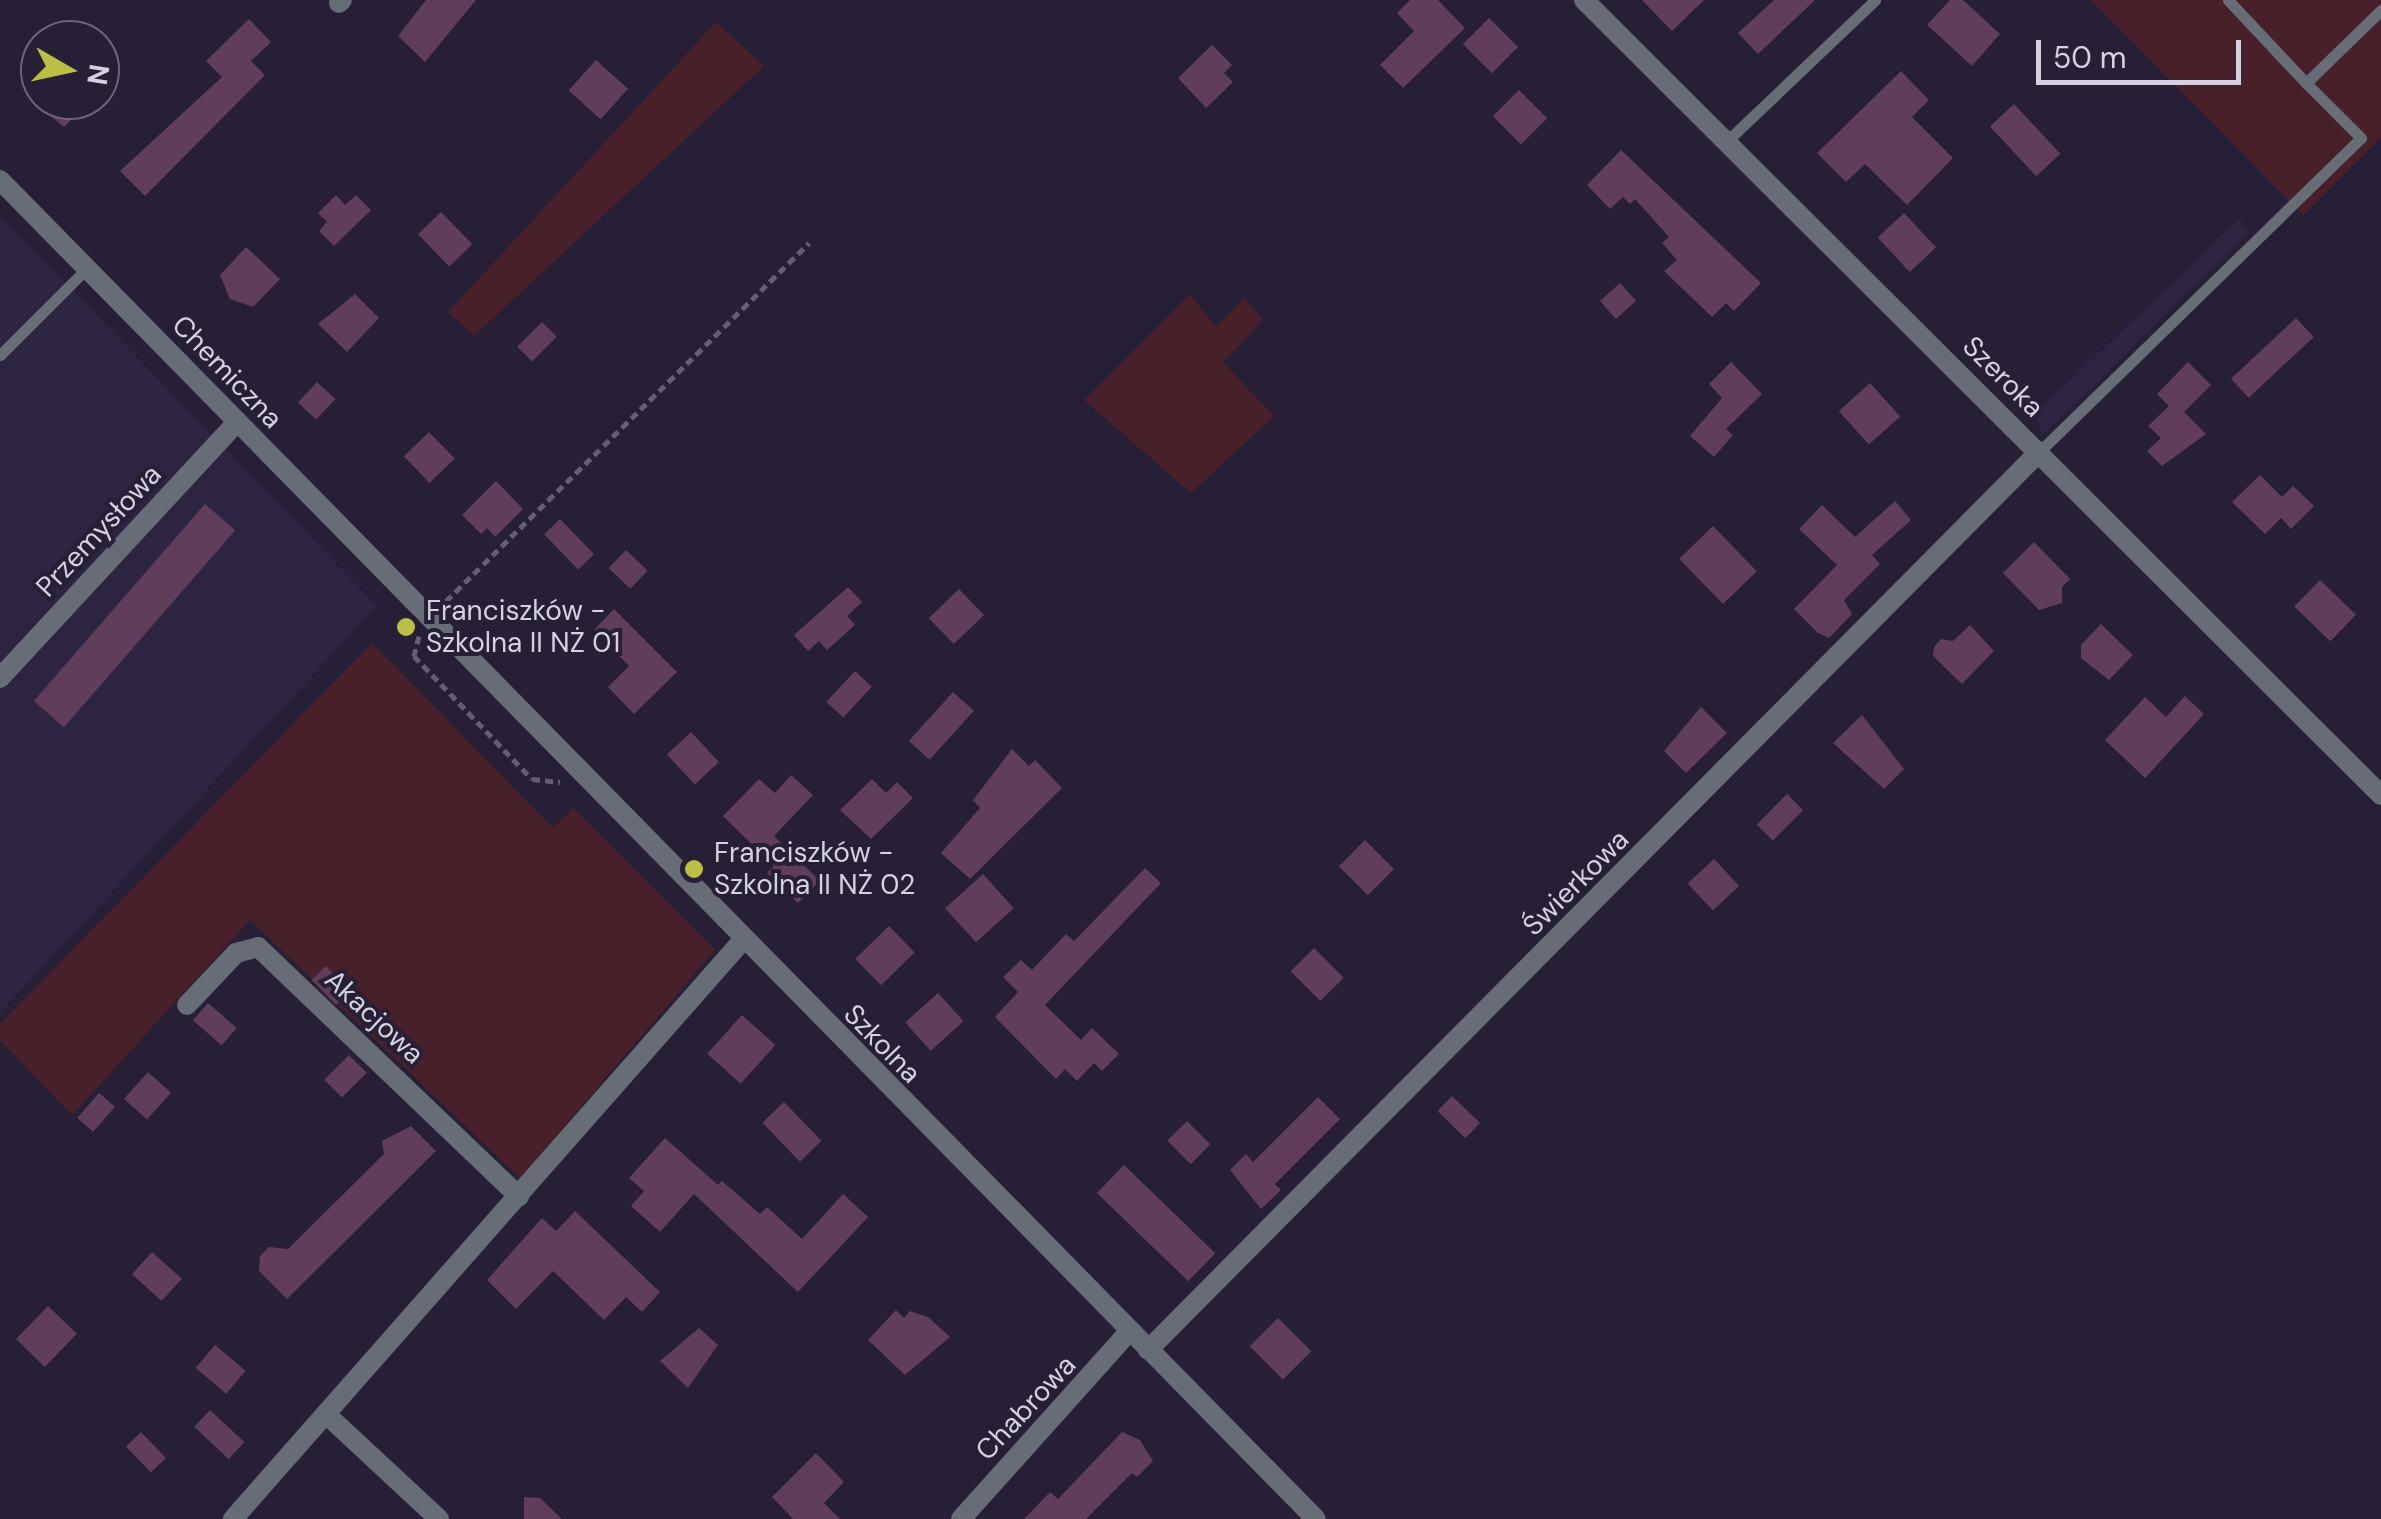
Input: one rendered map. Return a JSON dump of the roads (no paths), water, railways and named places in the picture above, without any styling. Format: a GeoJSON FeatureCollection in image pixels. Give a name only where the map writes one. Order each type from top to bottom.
{"type":"FeatureCollection","features":[{"type":"Feature","properties":{"kind":"street","name":"Szeroka"},"geometry":{"type":"LineString","coordinates":[[1584,0],[2381,795]]}},
{"type":"Feature","properties":{"kind":"street","name":"Chemiczna"},"geometry":{"type":"LineString","coordinates":[[0,180],[422,610]]}},
{"type":"Feature","properties":{"kind":"street","name":"Przemysłowa"},"geometry":{"type":"LineString","coordinates":[[0,678],[237,422]]}},
{"type":"Feature","properties":{"kind":"street","name":"Świerkowa"},"geometry":{"type":"LineString","coordinates":[[1148,1350],[2040,452]]}},
{"type":"Feature","properties":{"kind":"street","name":"Szkolna"},"geometry":{"type":"LineString","coordinates":[[422,610],[1316,1519]]}},
{"type":"Feature","properties":{"kind":"street"},"geometry":{"type":"LineString","coordinates":[[233,1519],[743,940]]}},
{"type":"Feature","properties":{"kind":"street","name":"Akacjowa"},"geometry":{"type":"LineString","coordinates":[[187,1005],[236,953],[258,947],[519,1196]]}},
{"type":"Feature","properties":{"kind":"street","name":"Chabrowa"},"geometry":{"type":"LineString","coordinates":[[961,1519],[1130,1332]]}},
{"type":"Feature","properties":{"kind":"street"},"geometry":{"type":"LineString","coordinates":[[327,1415],[439,1519]]}},
{"type":"Feature","properties":{"kind":"lane"},"geometry":{"type":"LineString","coordinates":[[1726,142],[1874,0]]}},
{"type":"Feature","properties":{"kind":"lane"},"geometry":{"type":"LineString","coordinates":[[2040,452],[2362,138],[2228,0]]}},
{"type":"Feature","properties":{"kind":"lane"},"geometry":{"type":"LineString","coordinates":[[2306,83],[2381,10]]}},
{"type":"Feature","properties":{"kind":"lane"},"geometry":{"type":"LineString","coordinates":[[0,355],[87,268]]}},
{"type":"Feature","properties":{"kind":"place","name":"Franciszków - Szkolna II NŻ 01"},"geometry":{"type":"Point","coordinates":[406,627]}},
{"type":"Feature","properties":{"kind":"place","name":"Franciszków - Szkolna II NŻ 02"},"geometry":{"type":"Point","coordinates":[694,869]}}]}
